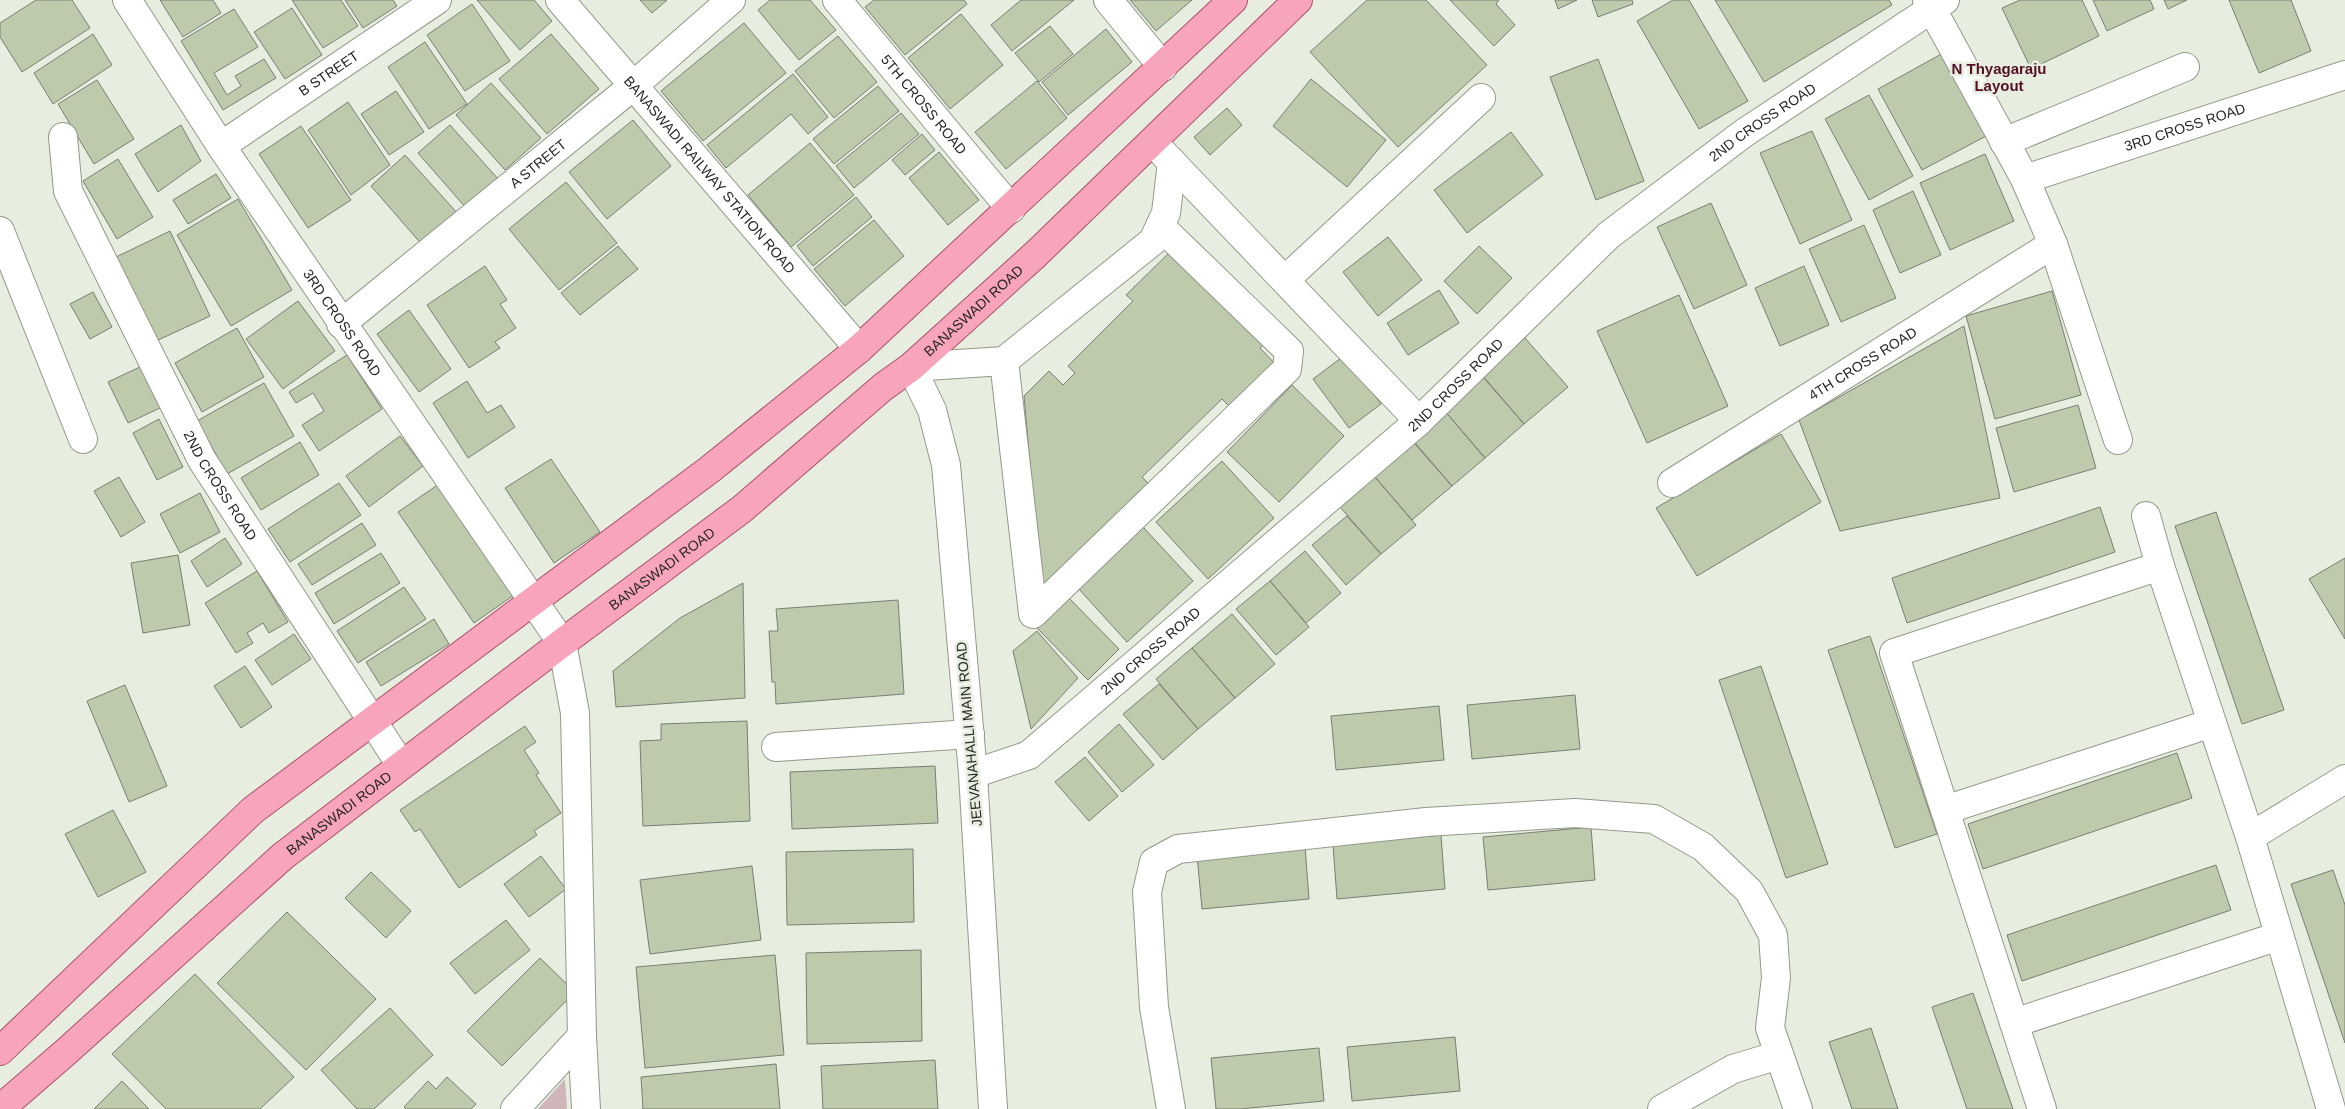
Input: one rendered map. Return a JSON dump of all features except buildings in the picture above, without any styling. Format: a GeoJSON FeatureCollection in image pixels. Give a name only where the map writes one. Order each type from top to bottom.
{"type":"FeatureCollection","features":[{"type":"Feature","properties":{"kind":"main road"},"geometry":{"type":"LineString","coordinates":[[0,1051],[253,810],[709,470],[859,348],[1011,209],[1233,0]]}},
{"type":"Feature","properties":{"kind":"main road","name":"BANASWADI ROAD"},"geometry":{"type":"LineString","coordinates":[[0,1109],[283,856],[562,642],[742,508],[883,387],[911,367],[1036,254],[1298,0]]}},
{"type":"Feature","properties":{"kind":"street","name":"3RD CROSS ROAD"},"geometry":{"type":"LineString","coordinates":[[127,0],[221,146],[562,642]]}},
{"type":"Feature","properties":{"kind":"street","name":"B STREET"},"geometry":{"type":"LineString","coordinates":[[221,146],[437,0]]}},
{"type":"Feature","properties":{"kind":"street","name":"BANASWADI RAILWAY STATION ROAD"},"geometry":{"type":"LineString","coordinates":[[560,0],[859,348]]}},
{"type":"Feature","properties":{"kind":"street","name":"A STREET"},"geometry":{"type":"LineString","coordinates":[[342,324],[633,86],[731,0]]}},
{"type":"Feature","properties":{"kind":"street","name":"5TH CROSS ROAD"},"geometry":{"type":"LineString","coordinates":[[837,0],[1011,209]]}},
{"type":"Feature","properties":{"kind":"street"},"geometry":{"type":"LineString","coordinates":[[1108,0],[1163,67]]}},
{"type":"Feature","properties":{"kind":"street"},"geometry":{"type":"LineString","coordinates":[[1934,3],[2004,142],[2025,179],[2053,244],[2118,440]]}},
{"type":"Feature","properties":{"kind":"street","name":"2ND CROSS ROAD"},"geometry":{"type":"LineString","coordinates":[[973,774],[1029,755],[1419,421],[1608,235],[1744,133],[1934,3]]}},
{"type":"Feature","properties":{"kind":"street"},"geometry":{"type":"LineString","coordinates":[[2004,142],[2184,67]]}},
{"type":"Feature","properties":{"kind":"street","name":"3RD CROSS ROAD"},"geometry":{"type":"LineString","coordinates":[[2025,179],[2345,75]]}},
{"type":"Feature","properties":{"kind":"street"},"geometry":{"type":"LineString","coordinates":[[1285,280],[1481,98]]}},
{"type":"Feature","properties":{"kind":"street","name":"2ND CROSS ROAD"},"geometry":{"type":"LineString","coordinates":[[63,137],[68,191],[202,460],[401,765]]}},
{"type":"Feature","properties":{"kind":"street"},"geometry":{"type":"LineString","coordinates":[[1152,141],[1419,421]]}},
{"type":"Feature","properties":{"kind":"street"},"geometry":{"type":"LineString","coordinates":[[911,367],[1004,361],[1153,241],[1166,213],[1172,162]]}},
{"type":"Feature","properties":{"kind":"street"},"geometry":{"type":"LineString","coordinates":[[1004,361],[1033,614],[1287,370],[1289,351],[1160,226]]}},
{"type":"Feature","properties":{"kind":"street"},"geometry":{"type":"LineString","coordinates":[[0,231],[83,440]]}},
{"type":"Feature","properties":{"kind":"street","name":"4TH CROSS ROAD"},"geometry":{"type":"LineString","coordinates":[[1672,483],[2053,244]]}},
{"type":"Feature","properties":{"kind":"street","name":"JEEVANAHALLI MAIN ROAD"},"geometry":{"type":"LineString","coordinates":[[911,367],[932,410],[946,464],[973,774],[993,1109]]}},
{"type":"Feature","properties":{"kind":"street"},"geometry":{"type":"LineString","coordinates":[[2146,516],[2160,566],[2250,837],[2331,1109]]}},
{"type":"Feature","properties":{"kind":"street"},"geometry":{"type":"LineString","coordinates":[[2042,1109],[1894,653],[2160,566]]}},
{"type":"Feature","properties":{"kind":"street"},"geometry":{"type":"LineString","coordinates":[[562,642],[575,713],[582,1036],[586,1109]]}},
{"type":"Feature","properties":{"kind":"street"},"geometry":{"type":"LineString","coordinates":[[1945,810],[2212,723]]}},
{"type":"Feature","properties":{"kind":"street"},"geometry":{"type":"LineString","coordinates":[[776,747],[970,734]]}},
{"type":"Feature","properties":{"kind":"street"},"geometry":{"type":"LineString","coordinates":[[2250,837],[2345,779]]}},
{"type":"Feature","properties":{"kind":"street"},"geometry":{"type":"LineString","coordinates":[[1170,1109],[1154,1007],[1147,892],[1154,862],[1178,849],[1426,822],[1575,814],[1654,819],[1703,847],[1749,892],[1773,935],[1776,978],[1770,1028],[1798,1109]]}},
{"type":"Feature","properties":{"kind":"street"},"geometry":{"type":"LineString","coordinates":[[2014,1023],[2279,936]]}},
{"type":"Feature","properties":{"kind":"street"},"geometry":{"type":"LineString","coordinates":[[515,1109],[582,1036]]}},
{"type":"Feature","properties":{"kind":"street"},"geometry":{"type":"LineString","coordinates":[[1662,1109],[1733,1069],[1779,1055]]}},
{"type":"Feature","properties":{"kind":"shaded area"},"geometry":{"type":"Polygon","coordinates":[[[565,1079],[567,1109],[538,1109],[565,1079]]]}},
{"type":"Feature","properties":{"kind":"district","name":"N Thyagaraju Layout"},"geometry":{"type":"Point","coordinates":[1999,76]}}]}
